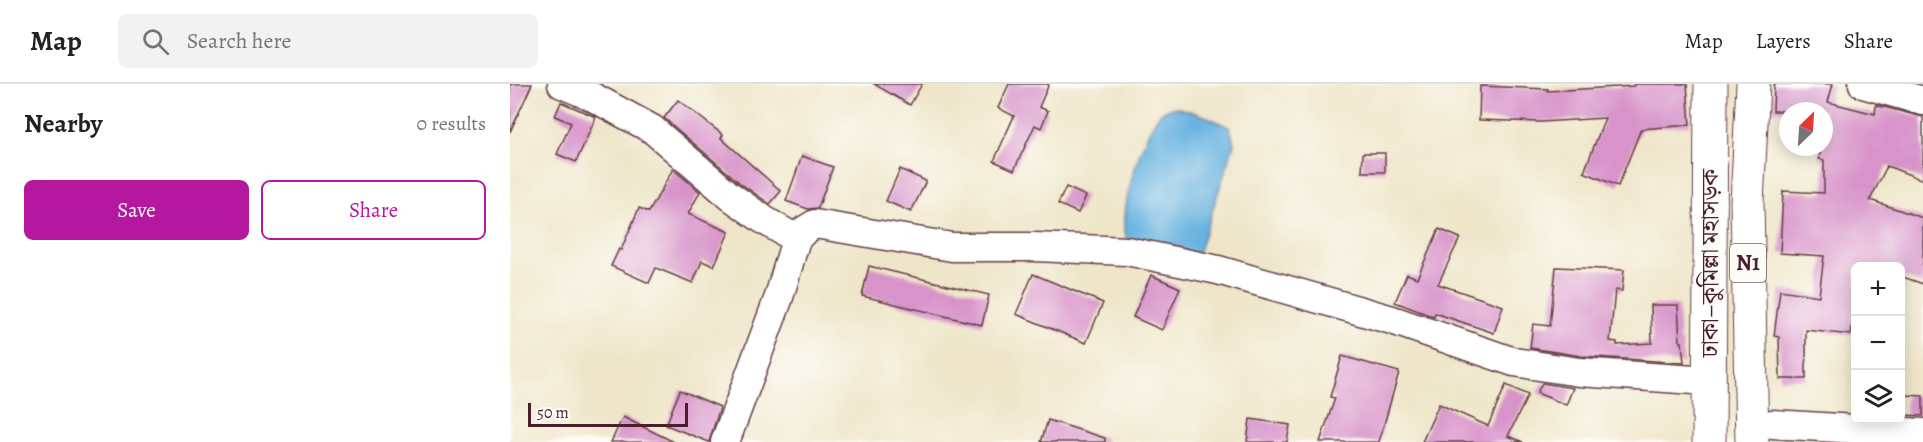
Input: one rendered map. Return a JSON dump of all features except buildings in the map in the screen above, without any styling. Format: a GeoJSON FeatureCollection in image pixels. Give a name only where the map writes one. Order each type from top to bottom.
{"type":"FeatureCollection","features":[{"type":"Feature","properties":{"kind":"highway","name":"ঢাকা–কুমিল্লা মহাসড়ক"},"geometry":{"type":"LineString","coordinates":[[1709,442],[1711,84]]}},
{"type":"Feature","properties":{"kind":"highway","name":"ঢাকা–কুমিল্লা মহাসড়ক"},"geometry":{"type":"LineString","coordinates":[[1752,97],[1747,202],[1766,436]]}},
{"type":"Feature","properties":{"kind":"street"},"geometry":{"type":"LineString","coordinates":[[562,84],[591,96],[652,129],[730,196],[796,239]]}},
{"type":"Feature","properties":{"kind":"street"},"geometry":{"type":"LineString","coordinates":[[1863,84],[1923,101]]}},
{"type":"Feature","properties":{"kind":"street"},"geometry":{"type":"LineString","coordinates":[[725,442],[779,297],[796,239],[815,224],[952,247],[1035,247],[1127,251],[1218,270],[1392,320],[1514,362],[1579,372],[1709,381]]}},
{"type":"Feature","properties":{"kind":"street"},"geometry":{"type":"LineString","coordinates":[[1766,436],[1923,433]]}},
{"type":"Feature","properties":{"kind":"water"},"geometry":{"type":"Polygon","coordinates":[[[1175,107],[1204,116],[1230,128],[1234,144],[1198,254],[1127,239],[1125,227],[1128,194],[1145,139],[1159,115],[1175,107]]]}}]}
